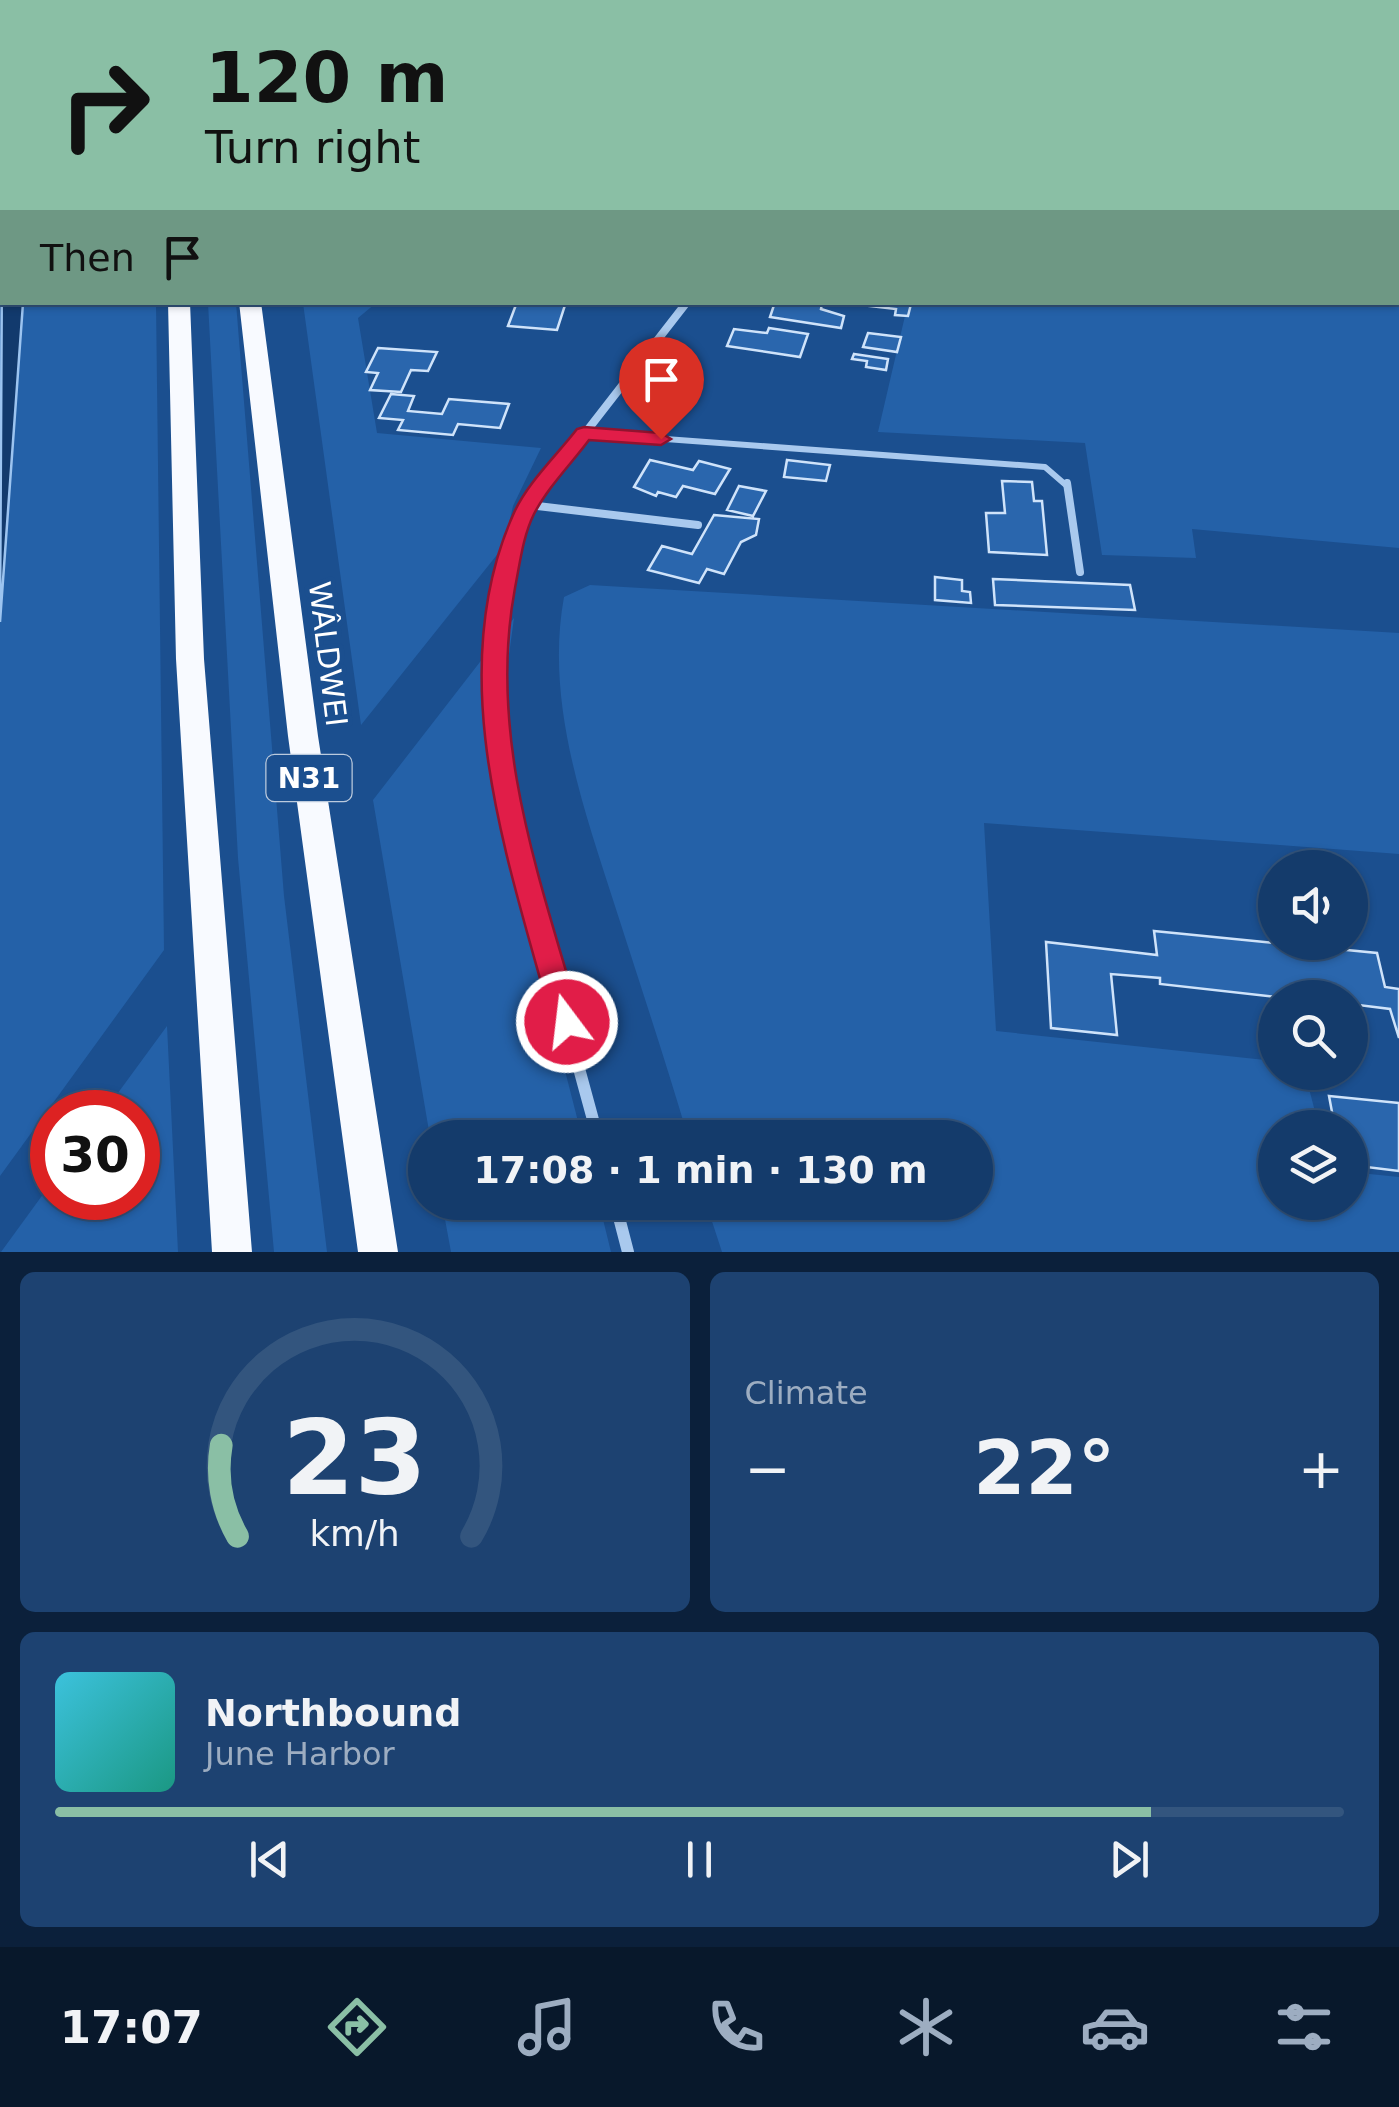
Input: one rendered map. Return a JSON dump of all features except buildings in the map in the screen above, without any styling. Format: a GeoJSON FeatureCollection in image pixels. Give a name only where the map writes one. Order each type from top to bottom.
{"type":"FeatureCollection","features":[{"type":"Feature","properties":{"kind":"highway"},"geometry":{"type":"LineString","coordinates":[[179,305],[179,428],[196,774],[232,1252]]}},
{"type":"Feature","properties":{"kind":"highway","name":"WÂLDWEI"},"geometry":{"type":"LineString","coordinates":[[250,305],[303,736],[378,1252]]}},
{"type":"Feature","properties":{"kind":"street"},"geometry":{"type":"LineString","coordinates":[[593,1120],[509,813],[492,679],[512,546],[529,506],[686,305]]}},
{"type":"Feature","properties":{"kind":"street"},"geometry":{"type":"LineString","coordinates":[[620,1220],[628,1252]]}},
{"type":"Feature","properties":{"kind":"lane"},"geometry":{"type":"LineString","coordinates":[[584,433],[1046,467],[1067,483],[1080,572]]}},
{"type":"Feature","properties":{"kind":"lane"},"geometry":{"type":"LineString","coordinates":[[529,506],[698,526]]}},
{"type":"Feature","properties":{"kind":"shaded area"},"geometry":{"type":"Polygon","coordinates":[[[2,305],[23,305],[0,622],[2,305]]]}},
{"type":"Feature","properties":{"kind":"shaded area"},"geometry":{"type":"Polygon","coordinates":[[[7,305],[156,305],[164,950],[62,1090],[30,1090],[30,1135],[0,1176],[0,337],[7,305]]]}},
{"type":"Feature","properties":{"kind":"shaded area"},"geometry":{"type":"Polygon","coordinates":[[[208,305],[236,305],[284,896],[327,1252],[274,1252],[238,858],[208,305]]]}},
{"type":"Feature","properties":{"kind":"shaded area"},"geometry":{"type":"Polygon","coordinates":[[[303,305],[374,305],[358,318],[377,433],[541,448],[513,506],[504,546],[361,725],[303,305]]]}},
{"type":"Feature","properties":{"kind":"shaded area"},"geometry":{"type":"Polygon","coordinates":[[[908,305],[1399,305],[1399,548],[1192,529],[1196,558],[1102,555],[1085,443],[878,432],[908,305]]]}},
{"type":"Feature","properties":{"kind":"shaded area"},"geometry":{"type":"Polygon","coordinates":[[[590,585],[1399,633],[1399,854],[984,823],[996,1031],[1258,1059],[1258,1090],[1309,1090],[1315,1110],[1258,1110],[1258,1220],[1368,1220],[1368,1174],[1399,1177],[1399,1252],[722,1252],[712,1220],[993,1220],[993,1120],[683,1120],[590,829],[570,753],[559,675],[564,597],[590,585]]]}},
{"type":"Feature","properties":{"kind":"shaded area"},"geometry":{"type":"Polygon","coordinates":[[[514,618],[505,684],[505,837],[578,1120],[427,1120],[373,800],[514,618]]]}},
{"type":"Feature","properties":{"kind":"shaded area"},"geometry":{"type":"Polygon","coordinates":[[[167,1026],[178,1252],[1,1252],[30,1212],[30,1220],[160,1220],[160,1090],[120,1090],[167,1026]]]}},
{"type":"Feature","properties":{"kind":"shaded area"},"geometry":{"type":"Polygon","coordinates":[[[445,1220],[603,1220],[611,1252],[451,1252],[445,1220]]]}},
{"type":"Feature","properties":{"kind":"route"},"geometry":{"type":"LineString","coordinates":[[567,1022],[509,813],[492,679],[499,615],[512,546],[524,512],[584,433],[661,439]]}}]}
